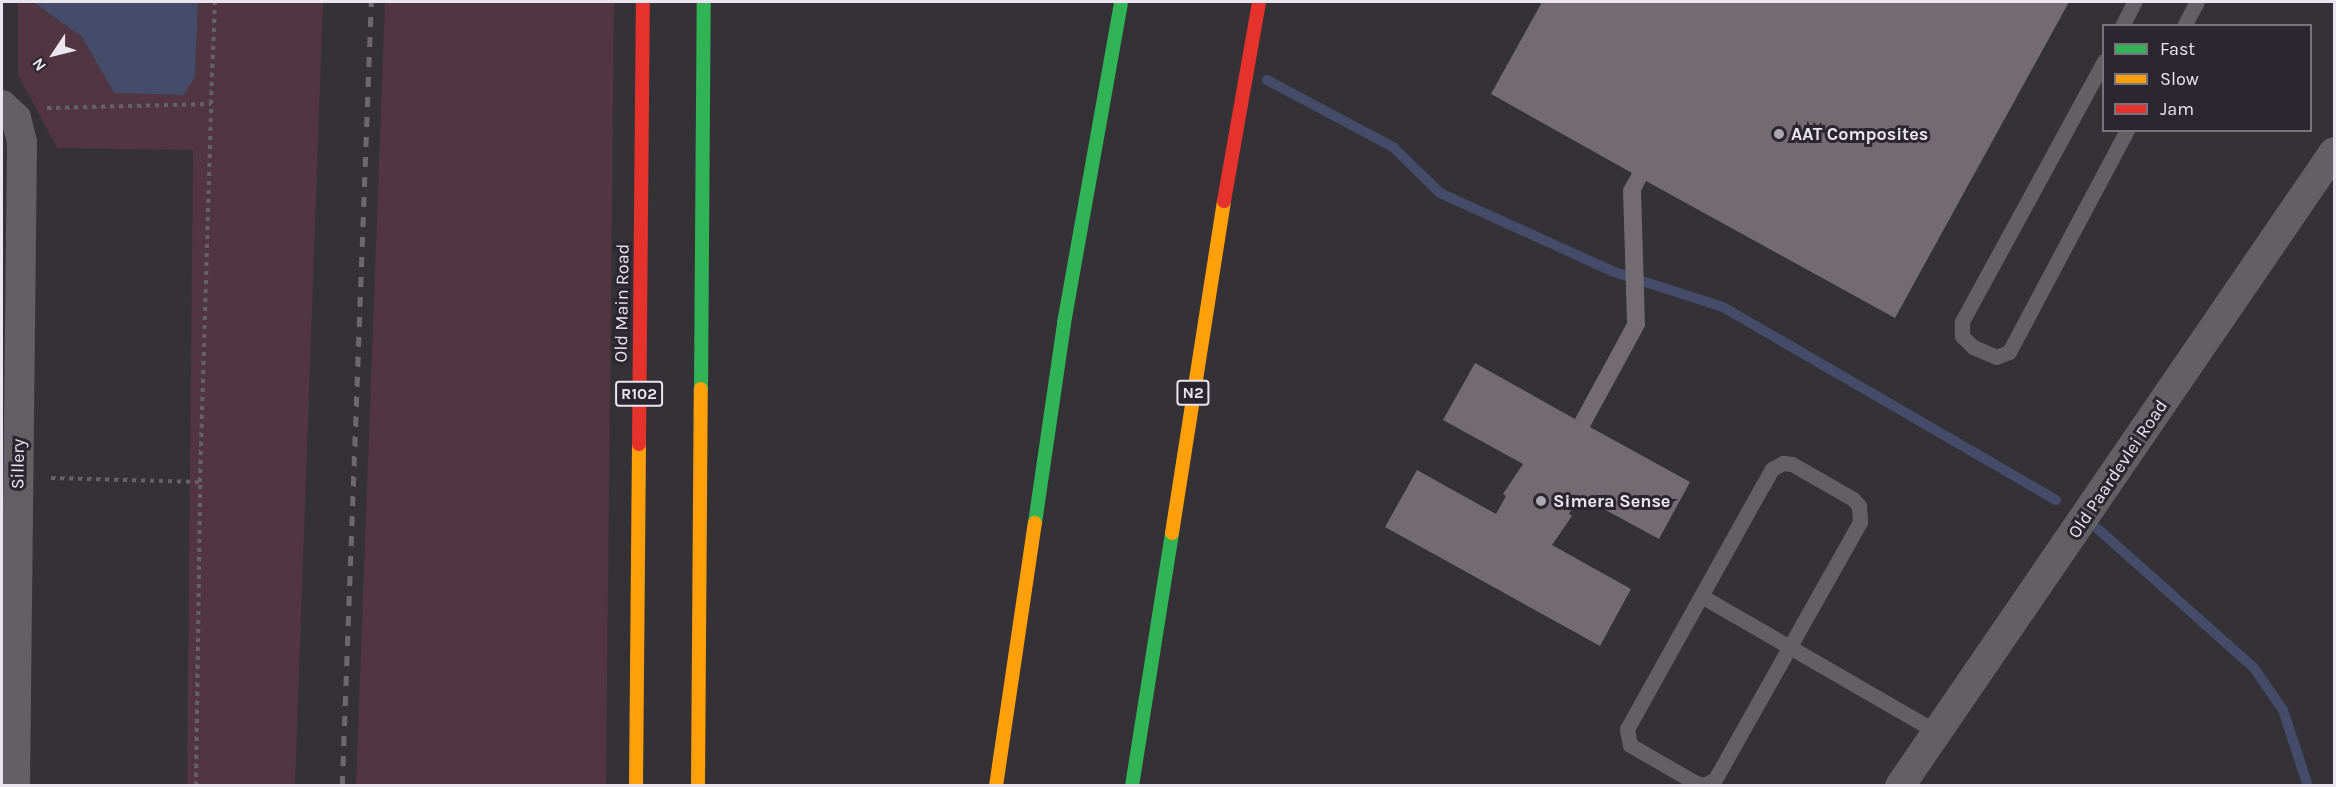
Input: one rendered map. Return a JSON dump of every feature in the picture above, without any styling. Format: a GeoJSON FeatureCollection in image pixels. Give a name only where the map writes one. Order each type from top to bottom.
{"type":"FeatureCollection","features":[{"type":"Feature","properties":{"kind":"main road","name":"Old Main Road"},"geometry":{"type":"LineString","coordinates":[[636,786],[643,2]]}},
{"type":"Feature","properties":{"kind":"main road"},"geometry":{"type":"LineString","coordinates":[[698,786],[704,2]]}},
{"type":"Feature","properties":{"kind":"main road"},"geometry":{"type":"LineString","coordinates":[[996,786],[1064,323],[1121,2]]}},
{"type":"Feature","properties":{"kind":"main road","name":"N2"},"geometry":{"type":"LineString","coordinates":[[1132,786],[1246,60],[1259,2]]}},
{"type":"Feature","properties":{"kind":"street","name":"Sillery"},"geometry":{"type":"LineString","coordinates":[[6,107],[21,130],[22,142],[10,477],[15,786]]}},
{"type":"Feature","properties":{"kind":"street","name":"Old Paardevlei Road"},"geometry":{"type":"LineString","coordinates":[[1900,786],[2334,152]]}},
{"type":"Feature","properties":{"kind":"lane"},"geometry":{"type":"LineString","coordinates":[[2123,24],[2134,2]]}},
{"type":"Feature","properties":{"kind":"lane"},"geometry":{"type":"LineString","coordinates":[[2185,24],[2197,2]]}},
{"type":"Feature","properties":{"kind":"lane"},"geometry":{"type":"LineString","coordinates":[[2102,63],[1962,321],[1962,336],[1973,347],[1996,357],[2009,352],[2126,132]]}},
{"type":"Feature","properties":{"kind":"lane"},"geometry":{"type":"LineString","coordinates":[[1778,464],[1792,464],[1853,499],[1861,514],[1792,645],[1715,779],[1704,785],[1696,783],[1638,751],[1626,735],[1772,469],[1778,464]]}},
{"type":"Feature","properties":{"kind":"lane"},"geometry":{"type":"LineString","coordinates":[[1703,597],[1792,645],[1937,732]]}},
{"type":"Feature","properties":{"kind":"path"},"geometry":{"type":"LineString","coordinates":[[196,786],[200,482],[215,2]]}},
{"type":"Feature","properties":{"kind":"path"},"geometry":{"type":"LineString","coordinates":[[6,107],[211,104]]}},
{"type":"Feature","properties":{"kind":"path"},"geometry":{"type":"LineString","coordinates":[[10,477],[200,482]]}},
{"type":"Feature","properties":{"kind":"shaded area"},"geometry":{"type":"Polygon","coordinates":[[[18,2],[33,2],[82,37],[114,93],[184,95],[195,77],[198,2],[323,2],[295,785],[187,785],[193,150],[57,148],[18,75],[18,2]]]}},
{"type":"Feature","properties":{"kind":"shaded area"},"geometry":{"type":"Polygon","coordinates":[[[385,2],[614,2],[606,785],[356,785],[385,2]]]}},
{"type":"Feature","properties":{"kind":"water"},"geometry":{"type":"Polygon","coordinates":[[[33,2],[198,2],[195,77],[184,95],[114,93],[82,37],[33,2]]]}},
{"type":"Feature","properties":{"kind":"building","name":"AAT Composites"},"geometry":{"type":"Polygon","coordinates":[[[1542,2],[2069,2],[1895,318],[1646,181],[1641,191],[1645,326],[1590,427],[1690,482],[1659,539],[1580,496],[1569,514],[1572,516],[1552,545],[1631,589],[1600,646],[1385,527],[1417,470],[1496,514],[1506,496],[1503,494],[1523,464],[1443,420],[1475,363],[1575,419],[1627,323],[1623,189],[1632,173],[1491,94],[1542,2]]]}},
{"type":"Feature","properties":{"kind":"waterway"},"geometry":{"type":"LineString","coordinates":[[1267,80],[1393,147],[1440,193],[1614,272],[1723,307],[2056,500]]}},
{"type":"Feature","properties":{"kind":"waterway"},"geometry":{"type":"LineString","coordinates":[[2098,529],[2254,668],[2283,710],[2308,786]]}},
{"type":"Feature","properties":{"kind":"railway"},"geometry":{"type":"LineString","coordinates":[[342,786],[371,2]]}},
{"type":"Feature","properties":{"kind":"traffic: fast"},"geometry":{"type":"LineString","coordinates":[[701,389],[704,2]]}},
{"type":"Feature","properties":{"kind":"traffic: fast"},"geometry":{"type":"LineString","coordinates":[[1035,523],[1064,323],[1121,2]]}},
{"type":"Feature","properties":{"kind":"traffic: fast"},"geometry":{"type":"LineString","coordinates":[[1132,786],[1172,533]]}},
{"type":"Feature","properties":{"kind":"traffic: slow"},"geometry":{"type":"LineString","coordinates":[[1172,533],[1224,201]]}},
{"type":"Feature","properties":{"kind":"traffic: slow"},"geometry":{"type":"LineString","coordinates":[[698,786],[701,389]]}},
{"type":"Feature","properties":{"kind":"traffic: slow"},"geometry":{"type":"LineString","coordinates":[[636,786],[639,444]]}},
{"type":"Feature","properties":{"kind":"traffic: slow"},"geometry":{"type":"LineString","coordinates":[[996,786],[1035,523]]}},
{"type":"Feature","properties":{"kind":"traffic: jam"},"geometry":{"type":"LineString","coordinates":[[639,444],[643,2]]}},
{"type":"Feature","properties":{"kind":"traffic: jam"},"geometry":{"type":"LineString","coordinates":[[1224,201],[1259,2]]}},
{"type":"Feature","properties":{"kind":"place","name":"AAT Composites"},"geometry":{"type":"Point","coordinates":[1779,134]}},
{"type":"Feature","properties":{"kind":"place","name":"Simera Sense"},"geometry":{"type":"Point","coordinates":[1541,501]}}]}
